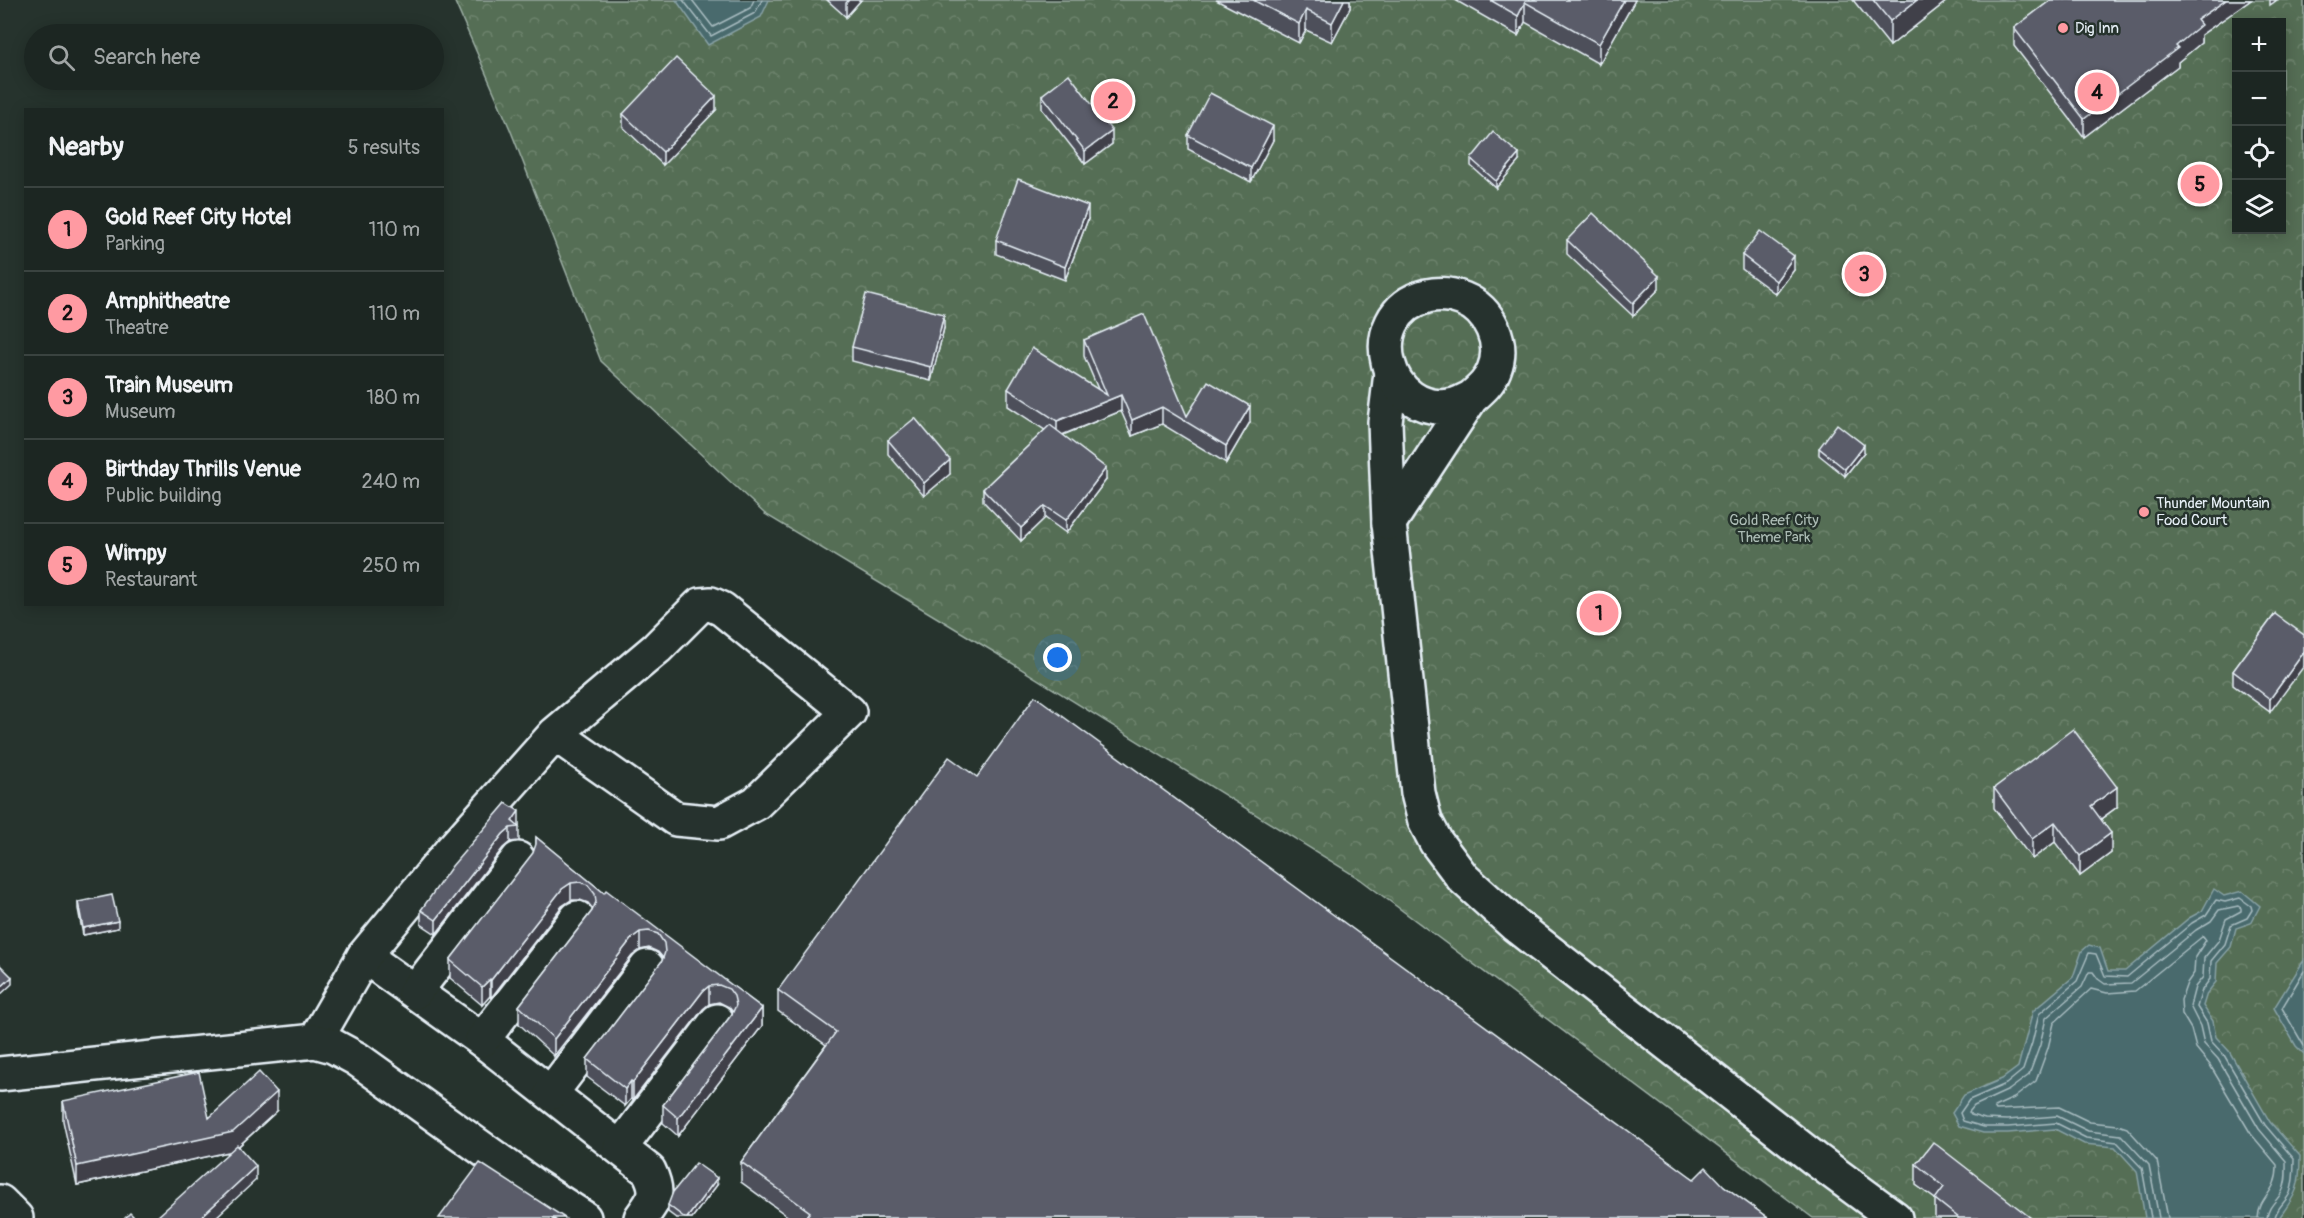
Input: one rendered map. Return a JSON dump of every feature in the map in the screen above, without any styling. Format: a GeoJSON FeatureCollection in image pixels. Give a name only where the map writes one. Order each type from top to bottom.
{"type":"FeatureCollection","features":[{"type":"Feature","properties":{"kind":"street"},"geometry":{"type":"LineString","coordinates":[[1389,524],[1471,398],[1485,386],[1495,369],[1498,351],[1495,332],[1485,315],[1471,302],[1453,295],[1435,294],[1418,298],[1403,308],[1392,322],[1386,339],[1386,356],[1391,373],[1402,390],[1416,400],[1434,406],[1453,405],[1471,398]]}},
{"type":"Feature","properties":{"kind":"street"},"geometry":{"type":"LineString","coordinates":[[1391,373],[1385,422],[1389,524],[1418,793],[1425,821],[1436,842],[1463,878],[1515,925],[1815,1159],[1895,1218]]}},
{"type":"Feature","properties":{"kind":"street"},"geometry":{"type":"LineString","coordinates":[[315,1041],[364,956],[450,852],[555,734],[657,648],[700,605],[711,604],[722,609],[849,712],[756,803],[719,823],[676,819],[555,734]]}},
{"type":"Feature","properties":{"kind":"street"},"geometry":{"type":"LineString","coordinates":[[415,992],[519,859]]}},
{"type":"Feature","properties":{"kind":"street"},"geometry":{"type":"LineString","coordinates":[[482,1040],[577,918]]}},
{"type":"Feature","properties":{"kind":"street"},"geometry":{"type":"LineString","coordinates":[[364,956],[482,1040],[649,1171],[655,1184],[656,1196],[641,1218]]}},
{"type":"Feature","properties":{"kind":"street"},"geometry":{"type":"LineString","coordinates":[[551,1093],[647,967]]}},
{"type":"Feature","properties":{"kind":"street"},"geometry":{"type":"LineString","coordinates":[[620,1148],[717,1021]]}},
{"type":"Feature","properties":{"kind":"street"},"geometry":{"type":"LineString","coordinates":[[0,1074],[315,1041],[333,1046],[357,1059],[533,1185],[584,1218]]}},
{"type":"Feature","properties":{"kind":"street"},"geometry":{"type":"LineString","coordinates":[[0,1202],[16,1218]]}},
{"type":"Feature","properties":{"kind":"green space","name":"Gold Reef City Theme Park"},"geometry":{"type":"Polygon","coordinates":[[[454,0],[2304,0],[2304,1218],[1813,1218],[1360,879],[994,652],[765,514],[601,361],[510,129],[454,0]]]}},
{"type":"Feature","properties":{"kind":"water"},"geometry":{"type":"Polygon","coordinates":[[[676,0],[769,0],[761,17],[708,45],[676,0]]]}},
{"type":"Feature","properties":{"kind":"water"},"geometry":{"type":"Polygon","coordinates":[[[2214,889],[2224,896],[2242,891],[2260,906],[2251,923],[2236,928],[2231,947],[2217,963],[2216,982],[2207,993],[2203,1006],[2213,1021],[2216,1037],[2229,1051],[2270,1122],[2300,1156],[2296,1190],[2279,1218],[2145,1218],[2137,1171],[2115,1147],[2084,1144],[2055,1129],[1983,1133],[1959,1126],[1952,1113],[1964,1095],[2002,1079],[2018,1067],[2033,1011],[2073,977],[2082,951],[2089,945],[2100,948],[2108,971],[2125,971],[2189,918],[2202,911],[2214,889]]]}},
{"type":"Feature","properties":{"kind":"water"},"geometry":{"type":"Polygon","coordinates":[[[2304,960],[2304,1054],[2296,1046],[2274,1008],[2304,960]]]}},
{"type":"Feature","properties":{"kind":"building"},"geometry":{"type":"Polygon","coordinates":[[[1253,0],[1344,0],[1332,23],[1306,10],[1299,24],[1253,0]]]}},
{"type":"Feature","properties":{"kind":"building"},"geometry":{"type":"Polygon","coordinates":[[[1490,0],[1624,0],[1599,44],[1525,2],[1518,16],[1490,0]]]}},
{"type":"Feature","properties":{"kind":"building"},"geometry":{"type":"Polygon","coordinates":[[[1873,0],[1917,0],[1890,21],[1873,0]]]}},
{"type":"Feature","properties":{"kind":"building"},"geometry":{"type":"Polygon","coordinates":[[[2051,0],[2226,0],[2197,20],[2201,25],[2176,46],[2178,48],[2084,119],[2014,28],[2051,0]]]}},
{"type":"Feature","properties":{"kind":"building"},"geometry":{"type":"Polygon","coordinates":[[[676,58],[716,96],[663,152],[623,114],[676,58]]]}},
{"type":"Feature","properties":{"kind":"building"},"geometry":{"type":"Polygon","coordinates":[[[1069,74],[1112,131],[1085,151],[1042,95],[1069,74]]]}},
{"type":"Feature","properties":{"kind":"building"},"geometry":{"type":"Polygon","coordinates":[[[1210,93],[1273,126],[1251,168],[1188,135],[1210,93]]]}},
{"type":"Feature","properties":{"kind":"building"},"geometry":{"type":"Polygon","coordinates":[[[1493,132],[1519,154],[1496,181],[1471,159],[1493,132]]]}},
{"type":"Feature","properties":{"kind":"building"},"geometry":{"type":"Polygon","coordinates":[[[1018,179],[1088,206],[1065,267],[996,240],[1018,179]]]}},
{"type":"Feature","properties":{"kind":"building"},"geometry":{"type":"Polygon","coordinates":[[[1593,213],[1659,276],[1633,303],[1567,240],[1593,213]]]}},
{"type":"Feature","properties":{"kind":"building"},"geometry":{"type":"Polygon","coordinates":[[[1760,231],[1794,256],[1776,281],[1742,255],[1760,231]]]}},
{"type":"Feature","properties":{"kind":"building"},"geometry":{"type":"Polygon","coordinates":[[[866,294],[944,314],[931,367],[852,347],[866,294]]]}},
{"type":"Feature","properties":{"kind":"building"},"geometry":{"type":"Polygon","coordinates":[[[1144,314],[1187,416],[1208,381],[1250,406],[1226,446],[1162,407],[1132,420],[1121,395],[1057,421],[1008,389],[1032,348],[1107,395],[1084,340],[1144,314]]]}},
{"type":"Feature","properties":{"kind":"building"},"geometry":{"type":"Polygon","coordinates":[[[915,418],[950,460],[924,483],[888,440],[915,418]]]}},
{"type":"Feature","properties":{"kind":"building"},"geometry":{"type":"Polygon","coordinates":[[[1837,424],[1864,445],[1845,469],[1819,448],[1837,424]]]}},
{"type":"Feature","properties":{"kind":"building"},"geometry":{"type":"Polygon","coordinates":[[[1050,425],[1106,468],[1066,520],[1045,506],[1021,528],[983,489],[1050,425]]]}},
{"type":"Feature","properties":{"kind":"building"},"geometry":{"type":"Polygon","coordinates":[[[2275,614],[2304,635],[2304,652],[2270,699],[2233,671],[2275,614]]]}},
{"type":"Feature","properties":{"kind":"building"},"geometry":{"type":"Polygon","coordinates":[[[1035,696],[1694,1179],[1706,1167],[1724,1186],[1768,1218],[805,1218],[810,1212],[741,1162],[836,1032],[778,990],[949,757],[977,777],[1035,696]]]}},
{"type":"Feature","properties":{"kind":"building"},"geometry":{"type":"Polygon","coordinates":[[[2073,729],[2117,787],[2091,806],[2111,833],[2080,856],[2055,822],[2032,839],[1994,788],[2073,729]]]}},
{"type":"Feature","properties":{"kind":"building"},"geometry":{"type":"Polygon","coordinates":[[[506,803],[519,811],[512,821],[519,827],[510,828],[503,834],[436,920],[421,910],[452,866],[506,803]]]}},
{"type":"Feature","properties":{"kind":"building"},"geometry":{"type":"Polygon","coordinates":[[[536,837],[604,893],[606,890],[762,1008],[678,1118],[663,1105],[732,1014],[736,1005],[729,989],[719,985],[709,986],[703,991],[633,1082],[631,1081],[625,1089],[587,1059],[662,961],[665,952],[664,943],[658,934],[649,931],[640,932],[632,938],[554,1039],[519,1006],[592,911],[596,902],[595,894],[588,885],[580,882],[571,883],[562,889],[491,980],[482,987],[450,960],[533,853],[536,837]]]}},
{"type":"Feature","properties":{"kind":"building"},"geometry":{"type":"Polygon","coordinates":[[[112,895],[118,921],[83,928],[78,902],[112,895]]]}},
{"type":"Feature","properties":{"kind":"building"},"geometry":{"type":"Polygon","coordinates":[[[0,965],[12,977],[0,988],[0,965]]]}},
{"type":"Feature","properties":{"kind":"building"},"geometry":{"type":"Polygon","coordinates":[[[199,1072],[209,1118],[259,1072],[277,1092],[233,1132],[77,1166],[63,1101],[199,1072]]]}},
{"type":"Feature","properties":{"kind":"building"},"geometry":{"type":"Polygon","coordinates":[[[1933,1142],[2031,1218],[1959,1218],[1935,1199],[1944,1187],[1916,1164],[1933,1142]]]}},
{"type":"Feature","properties":{"kind":"building"},"geometry":{"type":"Polygon","coordinates":[[[237,1145],[256,1166],[200,1218],[156,1218],[237,1145]]]}},
{"type":"Feature","properties":{"kind":"building"},"geometry":{"type":"Polygon","coordinates":[[[480,1163],[565,1218],[439,1218],[480,1163]]]}},
{"type":"Feature","properties":{"kind":"building"},"geometry":{"type":"Polygon","coordinates":[[[696,1163],[717,1178],[685,1218],[668,1205],[673,1192],[696,1163]]]}},
{"type":"Feature","properties":{"kind":"building"},"geometry":{"type":"Polygon","coordinates":[[[130,1213],[135,1218],[125,1218],[130,1213]]]}},
{"type":"Feature","properties":{"kind":"place","name":"Dig Inn"},"geometry":{"type":"Point","coordinates":[2063,28]}},
{"type":"Feature","properties":{"kind":"place","name":"Birthday Thrills Venue"},"geometry":{"type":"Point","coordinates":[2097,92]}},
{"type":"Feature","properties":{"kind":"place","name":"Amphitheatre"},"geometry":{"type":"Point","coordinates":[1113,101]}},
{"type":"Feature","properties":{"kind":"place","name":"Wimpy"},"geometry":{"type":"Point","coordinates":[2200,184]}},
{"type":"Feature","properties":{"kind":"place","name":"Train Museum"},"geometry":{"type":"Point","coordinates":[1864,274]}},
{"type":"Feature","properties":{"kind":"place","name":"Thunder Mountain Food Court"},"geometry":{"type":"Point","coordinates":[2144,512]}},
{"type":"Feature","properties":{"kind":"place","name":"Gold Reef City Hotel"},"geometry":{"type":"Point","coordinates":[1599,613]}}]}
